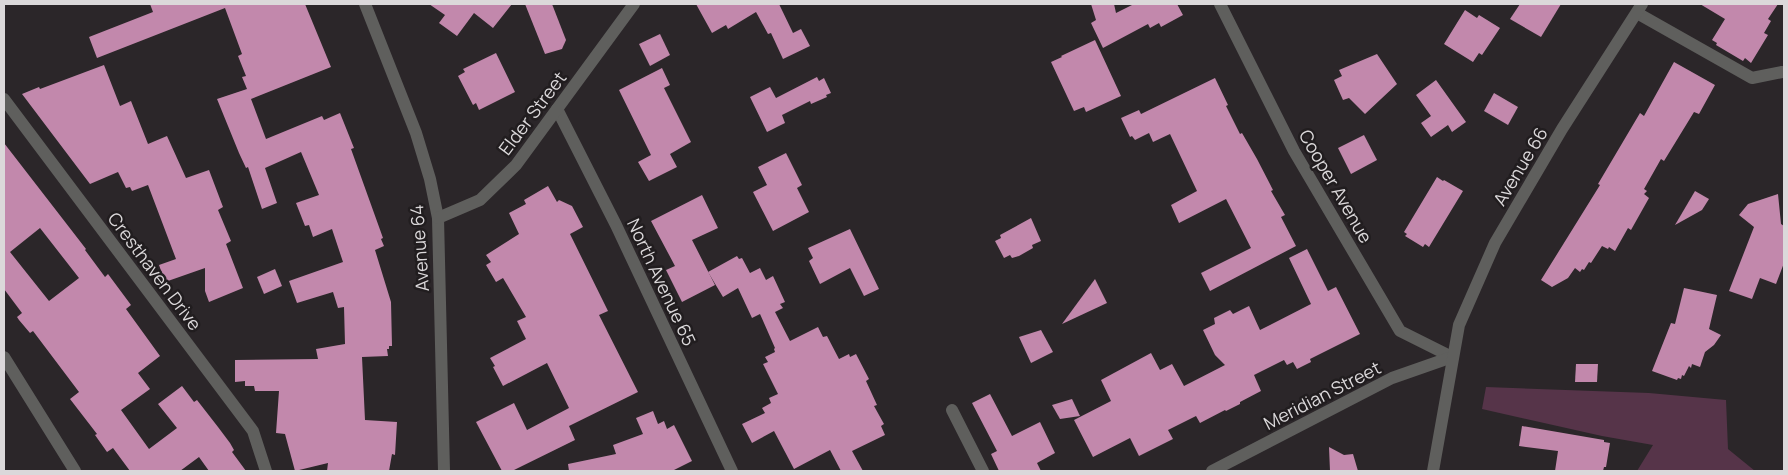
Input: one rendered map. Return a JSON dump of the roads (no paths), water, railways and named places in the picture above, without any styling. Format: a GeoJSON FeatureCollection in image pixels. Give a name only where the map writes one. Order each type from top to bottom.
{"type":"FeatureCollection","features":[{"type":"Feature","properties":{"kind":"street","name":"Avenue 64"},"geometry":{"type":"LineString","coordinates":[[365,4],[416,133],[430,179],[438,218],[444,471]]}},
{"type":"Feature","properties":{"kind":"street","name":"Elder Street"},"geometry":{"type":"LineString","coordinates":[[438,218],[480,200],[516,165],[634,4]]}},
{"type":"Feature","properties":{"kind":"street","name":"Cooper Avenue"},"geometry":{"type":"LineString","coordinates":[[1220,4],[1294,151],[1400,331],[1452,357]]}},
{"type":"Feature","properties":{"kind":"street","name":"Avenue 66"},"geometry":{"type":"LineString","coordinates":[[1433,471],[1459,325],[1495,243],[1562,130],[1640,8]]}},
{"type":"Feature","properties":{"kind":"street"},"geometry":{"type":"LineString","coordinates":[[1640,8],[1752,78],[1782,72]]}},
{"type":"Feature","properties":{"kind":"street","name":"Cresthaven Drive"},"geometry":{"type":"LineString","coordinates":[[4,99],[253,431],[266,471]]}},
{"type":"Feature","properties":{"kind":"street","name":"North Avenue 65"},"geometry":{"type":"LineString","coordinates":[[557,109],[616,225],[732,471]]}},
{"type":"Feature","properties":{"kind":"street"},"geometry":{"type":"LineString","coordinates":[[4,357],[75,471]]}},
{"type":"Feature","properties":{"kind":"street","name":"Meridian Street"},"geometry":{"type":"LineString","coordinates":[[1212,471],[1392,378],[1452,357]]}},
{"type":"Feature","properties":{"kind":"street"},"geometry":{"type":"LineString","coordinates":[[952,410],[983,471]]}}]}
